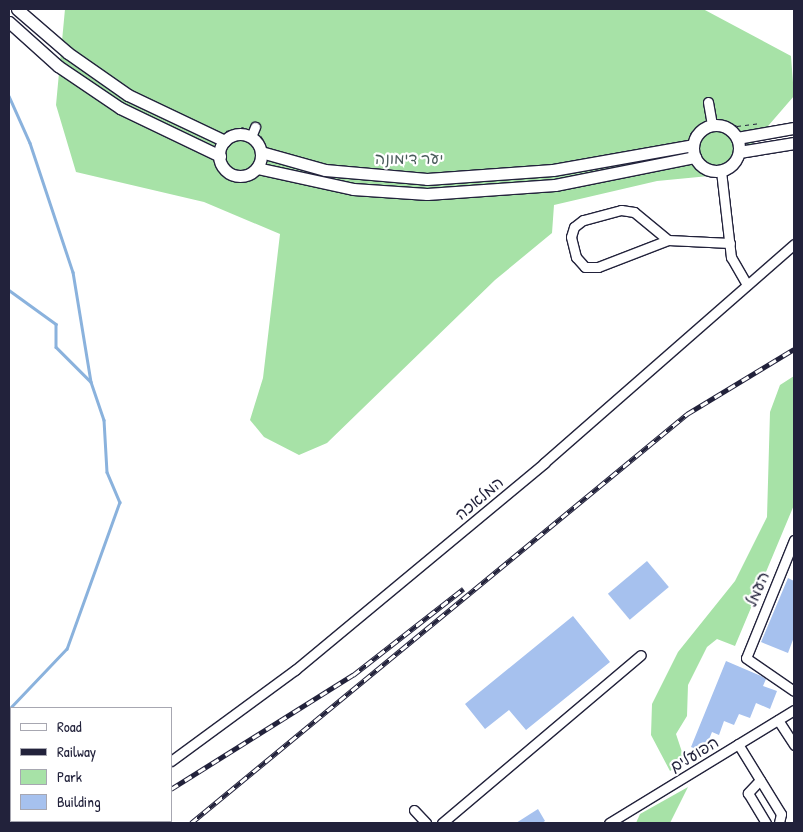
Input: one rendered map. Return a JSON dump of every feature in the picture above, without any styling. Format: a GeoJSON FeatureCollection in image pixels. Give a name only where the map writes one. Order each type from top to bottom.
{"type":"FeatureCollection","features":[{"type":"Feature","properties":{"kind":"main road"},"geometry":{"type":"LineString","coordinates":[[18,9],[68,54],[128,95],[223,137],[253,131],[264,150],[325,170],[428,178],[553,170],[691,142],[711,122],[724,126],[737,138],[739,152],[731,166],[721,171],[703,167],[695,158],[691,142]]}},
{"type":"Feature","properties":{"kind":"main road"},"geometry":{"type":"LineString","coordinates":[[9,22],[58,66],[120,108],[220,156]]}},
{"type":"Feature","properties":{"kind":"main road"},"geometry":{"type":"LineString","coordinates":[[737,138],[794,128]]}},
{"type":"Feature","properties":{"kind":"main road"},"geometry":{"type":"LineString","coordinates":[[223,137],[220,156],[224,168],[236,176],[257,168],[353,189],[427,194],[555,185],[695,158]]}},
{"type":"Feature","properties":{"kind":"main road"},"geometry":{"type":"LineString","coordinates":[[739,152],[794,143]]}},
{"type":"Feature","properties":{"kind":"main road"},"geometry":{"type":"LineString","coordinates":[[257,168],[264,150]]}},
{"type":"Feature","properties":{"kind":"street"},"geometry":{"type":"LineString","coordinates":[[708,102],[711,122]]}},
{"type":"Feature","properties":{"kind":"street"},"geometry":{"type":"LineString","coordinates":[[721,171],[734,266],[747,285]]}},
{"type":"Feature","properties":{"kind":"street"},"geometry":{"type":"LineString","coordinates":[[668,240],[634,212],[621,210],[583,220],[574,227],[571,238],[576,257],[585,266],[598,267],[668,240],[730,243]]}},
{"type":"Feature","properties":{"kind":"street","name":"המלאכה"},"geometry":{"type":"LineString","coordinates":[[172,760],[303,664],[544,463],[794,244]]}},
{"type":"Feature","properties":{"kind":"street","name":"העמל"},"geometry":{"type":"LineString","coordinates":[[794,540],[748,650],[750,665],[794,691]]}},
{"type":"Feature","properties":{"kind":"street"},"geometry":{"type":"LineString","coordinates":[[442,823],[641,655]]}},
{"type":"Feature","properties":{"kind":"street","name":"הפועלים"},"geometry":{"type":"LineString","coordinates":[[609,823],[794,710]]}},
{"type":"Feature","properties":{"kind":"street"},"geometry":{"type":"LineString","coordinates":[[778,720],[794,745]]}},
{"type":"Feature","properties":{"kind":"street"},"geometry":{"type":"LineString","coordinates":[[738,744],[780,813],[778,823]]}},
{"type":"Feature","properties":{"kind":"street"},"geometry":{"type":"LineString","coordinates":[[760,780],[748,793],[766,823]]}},
{"type":"Feature","properties":{"kind":"street"},"geometry":{"type":"LineString","coordinates":[[414,810],[426,823]]}},
{"type":"Feature","properties":{"kind":"path"},"geometry":{"type":"LineString","coordinates":[[691,142],[693,130],[711,122],[737,126],[768,122]]}},
{"type":"Feature","properties":{"kind":"path"},"geometry":{"type":"LineString","coordinates":[[223,137],[243,127],[253,131],[264,150]]}},
{"type":"Feature","properties":{"kind":"green space","name":"יער דימונה"},"geometry":{"type":"Polygon","coordinates":[[[65,9],[703,9],[791,56],[794,96],[750,147],[709,176],[657,181],[554,205],[552,233],[495,280],[327,443],[299,455],[264,437],[250,420],[263,378],[280,234],[204,202],[76,172],[56,105],[65,9]]]}},
{"type":"Feature","properties":{"kind":"green space"},"geometry":{"type":"Polygon","coordinates":[[[794,376],[794,505],[735,646],[717,639],[707,647],[688,685],[687,716],[676,734],[685,761],[670,771],[651,735],[652,704],[678,652],[735,581],[767,517],[770,412],[780,385],[794,376]]]}},
{"type":"Feature","properties":{"kind":"green space"},"geometry":{"type":"Polygon","coordinates":[[[688,787],[670,823],[636,823],[640,814],[688,787]]]}},
{"type":"Feature","properties":{"kind":"building"},"geometry":{"type":"Polygon","coordinates":[[[647,561],[669,587],[630,620],[608,594],[647,561]]]}},
{"type":"Feature","properties":{"kind":"building"},"geometry":{"type":"Polygon","coordinates":[[[788,578],[794,581],[794,637],[788,653],[761,642],[788,578]]]}},
{"type":"Feature","properties":{"kind":"building"},"geometry":{"type":"Polygon","coordinates":[[[573,616],[610,662],[526,730],[509,710],[485,729],[465,704],[573,616]]]}},
{"type":"Feature","properties":{"kind":"building"},"geometry":{"type":"Polygon","coordinates":[[[726,661],[761,676],[766,679],[763,686],[777,691],[770,709],[756,703],[750,718],[739,714],[734,725],[724,721],[719,735],[712,732],[704,752],[691,747],[726,661]]]}},
{"type":"Feature","properties":{"kind":"building"},"geometry":{"type":"Polygon","coordinates":[[[538,809],[545,821],[542,823],[516,823],[538,809]]]}},
{"type":"Feature","properties":{"kind":"waterway"},"geometry":{"type":"LineString","coordinates":[[9,96],[30,143],[73,272],[91,382],[104,420],[107,472],[120,502],[67,649],[12,707]]}},
{"type":"Feature","properties":{"kind":"waterway"},"geometry":{"type":"LineString","coordinates":[[9,290],[56,324],[56,347],[91,382]]}},
{"type":"Feature","properties":{"kind":"railway"},"geometry":{"type":"LineString","coordinates":[[191,823],[687,414],[794,349]]}},
{"type":"Feature","properties":{"kind":"railway"},"geometry":{"type":"LineString","coordinates":[[172,788],[353,675],[463,589]]}}]}
